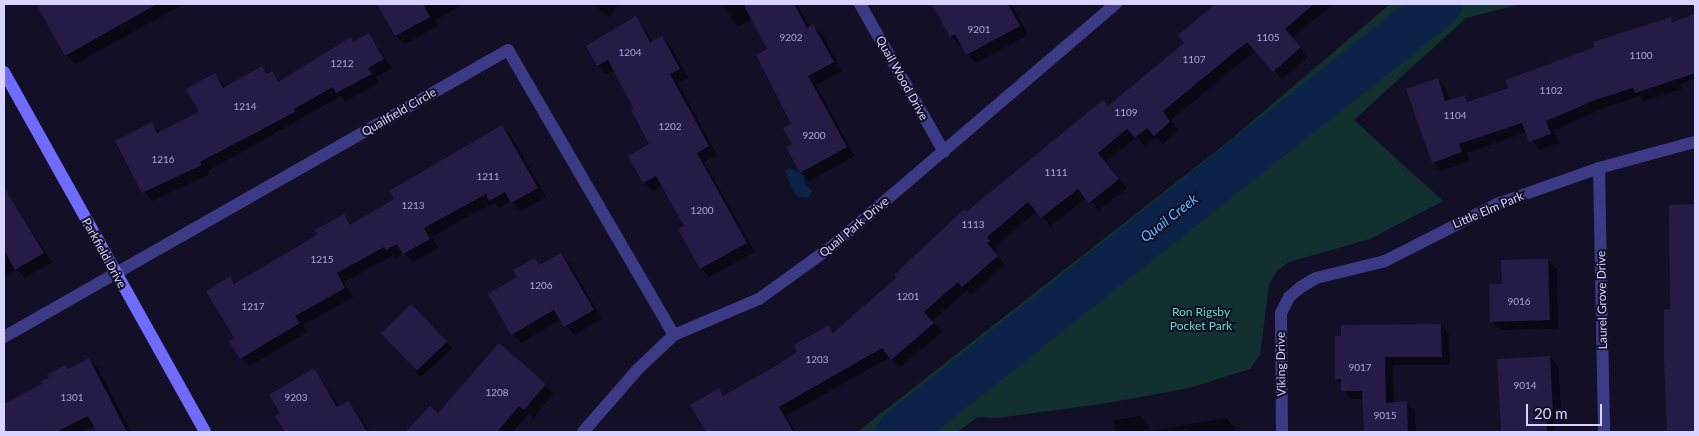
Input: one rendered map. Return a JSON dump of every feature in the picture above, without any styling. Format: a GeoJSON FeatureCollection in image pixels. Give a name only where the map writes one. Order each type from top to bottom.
{"type":"FeatureCollection","features":[{"type":"Feature","properties":{"kind":"street","name":"Quail Wood Drive"},"geometry":{"type":"LineString","coordinates":[[860,4],[944,152]]}},
{"type":"Feature","properties":{"kind":"street","name":"Quail Park Drive"},"geometry":{"type":"LineString","coordinates":[[584,432],[638,369],[674,335],[767,294],[831,247],[1116,4]]}},
{"type":"Feature","properties":{"kind":"street","name":"Quailfield Circle"},"geometry":{"type":"LineString","coordinates":[[4,337],[116,275],[508,50],[674,335]]}},
{"type":"Feature","properties":{"kind":"street","name":"Parkfield Drive"},"geometry":{"type":"LineString","coordinates":[[4,72],[205,432]]}},
{"type":"Feature","properties":{"kind":"street","name":"Little Elm Park"},"geometry":{"type":"LineString","coordinates":[[1290,297],[1316,278],[1385,261],[1497,204],[1599,168],[1695,142]]}},
{"type":"Feature","properties":{"kind":"street","name":"Laurel Grove Drive"},"geometry":{"type":"LineString","coordinates":[[1599,168],[1604,432]]}},
{"type":"Feature","properties":{"kind":"street","name":"Viking Drive"},"geometry":{"type":"LineString","coordinates":[[1282,432],[1281,313],[1290,297]]}},
{"type":"Feature","properties":{"kind":"green space","name":"Ron Rigsby Pocket Park"},"geometry":{"type":"Polygon","coordinates":[[[1390,4],[1521,4],[1466,18],[1354,120],[1443,201],[1370,239],[1289,262],[1277,271],[1269,285],[1260,355],[1250,369],[1189,388],[1108,403],[997,418],[978,417],[957,432],[857,432],[1229,141],[1390,4]]]}},
{"type":"Feature","properties":{"kind":"water"},"geometry":{"type":"Polygon","coordinates":[[[790,168],[803,175],[806,185],[812,191],[808,198],[799,197],[793,191],[785,171],[790,168]]]}},
{"type":"Feature","properties":{"kind":"building"},"geometry":{"type":"Polygon","coordinates":[[[36,4],[157,4],[65,56],[36,4]]]}},
{"type":"Feature","properties":{"kind":"building"},"geometry":{"type":"Polygon","coordinates":[[[377,4],[423,4],[430,17],[395,36],[377,4]]]}},
{"type":"Feature","properties":{"kind":"building"},"geometry":{"type":"Polygon","coordinates":[[[743,4],[794,4],[807,28],[813,24],[834,62],[808,76],[847,147],[800,173],[786,147],[792,144],[783,128],[791,124],[756,55],[767,49],[743,4]]]}},
{"type":"Feature","properties":{"kind":"building"},"geometry":{"type":"Polygon","coordinates":[[[932,4],[1008,4],[1020,26],[966,55],[955,34],[950,37],[932,4]]]}},
{"type":"Feature","properties":{"kind":"building"},"geometry":{"type":"Polygon","coordinates":[[[1215,4],[1314,4],[1285,29],[1301,47],[1273,72],[1247,42],[1163,111],[1170,122],[1154,136],[1147,128],[1135,138],[1127,129],[1098,153],[1119,179],[1089,203],[1078,189],[1041,218],[1028,202],[987,237],[990,241],[987,243],[998,256],[962,287],[958,282],[924,312],[934,323],[891,360],[882,348],[779,407],[793,432],[706,432],[690,405],[719,388],[723,396],[779,364],[797,352],[794,345],[829,325],[833,333],[896,278],[894,275],[964,209],[966,212],[1103,100],[1108,106],[1184,43],[1178,35],[1215,4]]]}},
{"type":"Feature","properties":{"kind":"building"},"geometry":{"type":"Polygon","coordinates":[[[1695,14],[1695,73],[1635,93],[1633,88],[1595,100],[1546,121],[1551,134],[1529,142],[1522,123],[1459,144],[1462,152],[1432,163],[1406,89],[1438,78],[1445,101],[1465,95],[1467,102],[1508,88],[1506,80],[1595,47],[1593,42],[1671,17],[1672,22],[1695,14]]]}},
{"type":"Feature","properties":{"kind":"building"},"geometry":{"type":"Polygon","coordinates":[[[636,16],[650,42],[662,36],[680,69],[670,74],[709,146],[697,153],[747,243],[700,269],[678,229],[684,226],[656,176],[643,183],[628,156],[649,144],[631,110],[633,108],[608,60],[597,66],[586,46],[636,16]]]}},
{"type":"Feature","properties":{"kind":"building"},"geometry":{"type":"Polygon","coordinates":[[[369,33],[384,59],[368,68],[372,74],[336,93],[333,87],[294,109],[295,112],[200,162],[202,165],[142,193],[115,141],[152,122],[157,133],[199,112],[186,89],[215,73],[223,88],[262,66],[267,74],[272,71],[278,82],[351,37],[353,42],[369,33]]]}},
{"type":"Feature","properties":{"kind":"building"},"geometry":{"type":"Polygon","coordinates":[[[502,125],[538,188],[511,203],[505,192],[489,201],[486,194],[424,228],[430,239],[403,254],[397,244],[386,250],[384,247],[337,273],[345,288],[295,316],[300,323],[240,359],[229,341],[234,338],[206,291],[230,276],[234,284],[317,235],[315,230],[344,214],[350,225],[394,199],[389,191],[502,125]]]}},
{"type":"Feature","properties":{"kind":"building"},"geometry":{"type":"Polygon","coordinates":[[[4,187],[44,253],[15,270],[4,250],[4,187]]]}},
{"type":"Feature","properties":{"kind":"building"},"geometry":{"type":"Polygon","coordinates":[[[1695,204],[1695,432],[1667,432],[1664,309],[1670,310],[1669,205],[1695,204]]]}},
{"type":"Feature","properties":{"kind":"building"},"geometry":{"type":"Polygon","coordinates":[[[561,253],[594,310],[564,327],[554,310],[511,335],[488,294],[517,277],[513,270],[535,258],[539,265],[561,253]]]}},
{"type":"Feature","properties":{"kind":"building"},"geometry":{"type":"Polygon","coordinates":[[[1548,259],[1550,320],[1490,322],[1489,284],[1502,284],[1501,260],[1548,259]]]}},
{"type":"Feature","properties":{"kind":"building"},"geometry":{"type":"Polygon","coordinates":[[[411,304],[447,341],[417,371],[381,333],[411,304]]]}},
{"type":"Feature","properties":{"kind":"building"},"geometry":{"type":"Polygon","coordinates":[[[1441,324],[1442,357],[1385,357],[1386,403],[1407,401],[1408,432],[1364,432],[1362,391],[1341,391],[1341,379],[1335,379],[1335,336],[1341,336],[1341,325],[1441,324]]]}},
{"type":"Feature","properties":{"kind":"building"},"geometry":{"type":"Polygon","coordinates":[[[499,343],[546,384],[524,410],[519,406],[497,432],[405,432],[430,406],[438,413],[499,343]]]}},
{"type":"Feature","properties":{"kind":"building"},"geometry":{"type":"Polygon","coordinates":[[[1550,356],[1553,413],[1546,413],[1547,432],[1501,432],[1497,359],[1550,356]]]}},
{"type":"Feature","properties":{"kind":"building"},"geometry":{"type":"Polygon","coordinates":[[[89,358],[127,432],[97,432],[88,416],[56,432],[4,432],[4,404],[42,384],[40,382],[49,377],[47,375],[65,365],[68,369],[89,358]]]}},
{"type":"Feature","properties":{"kind":"building"},"geometry":{"type":"Polygon","coordinates":[[[314,368],[337,407],[349,401],[367,432],[285,432],[275,416],[280,413],[269,395],[314,368]]]}},
{"type":"Feature","properties":{"kind":"waterway","name":"Quail Creek"},"geometry":{"type":"LineString","coordinates":[[898,432],[1439,4]]}}]}
